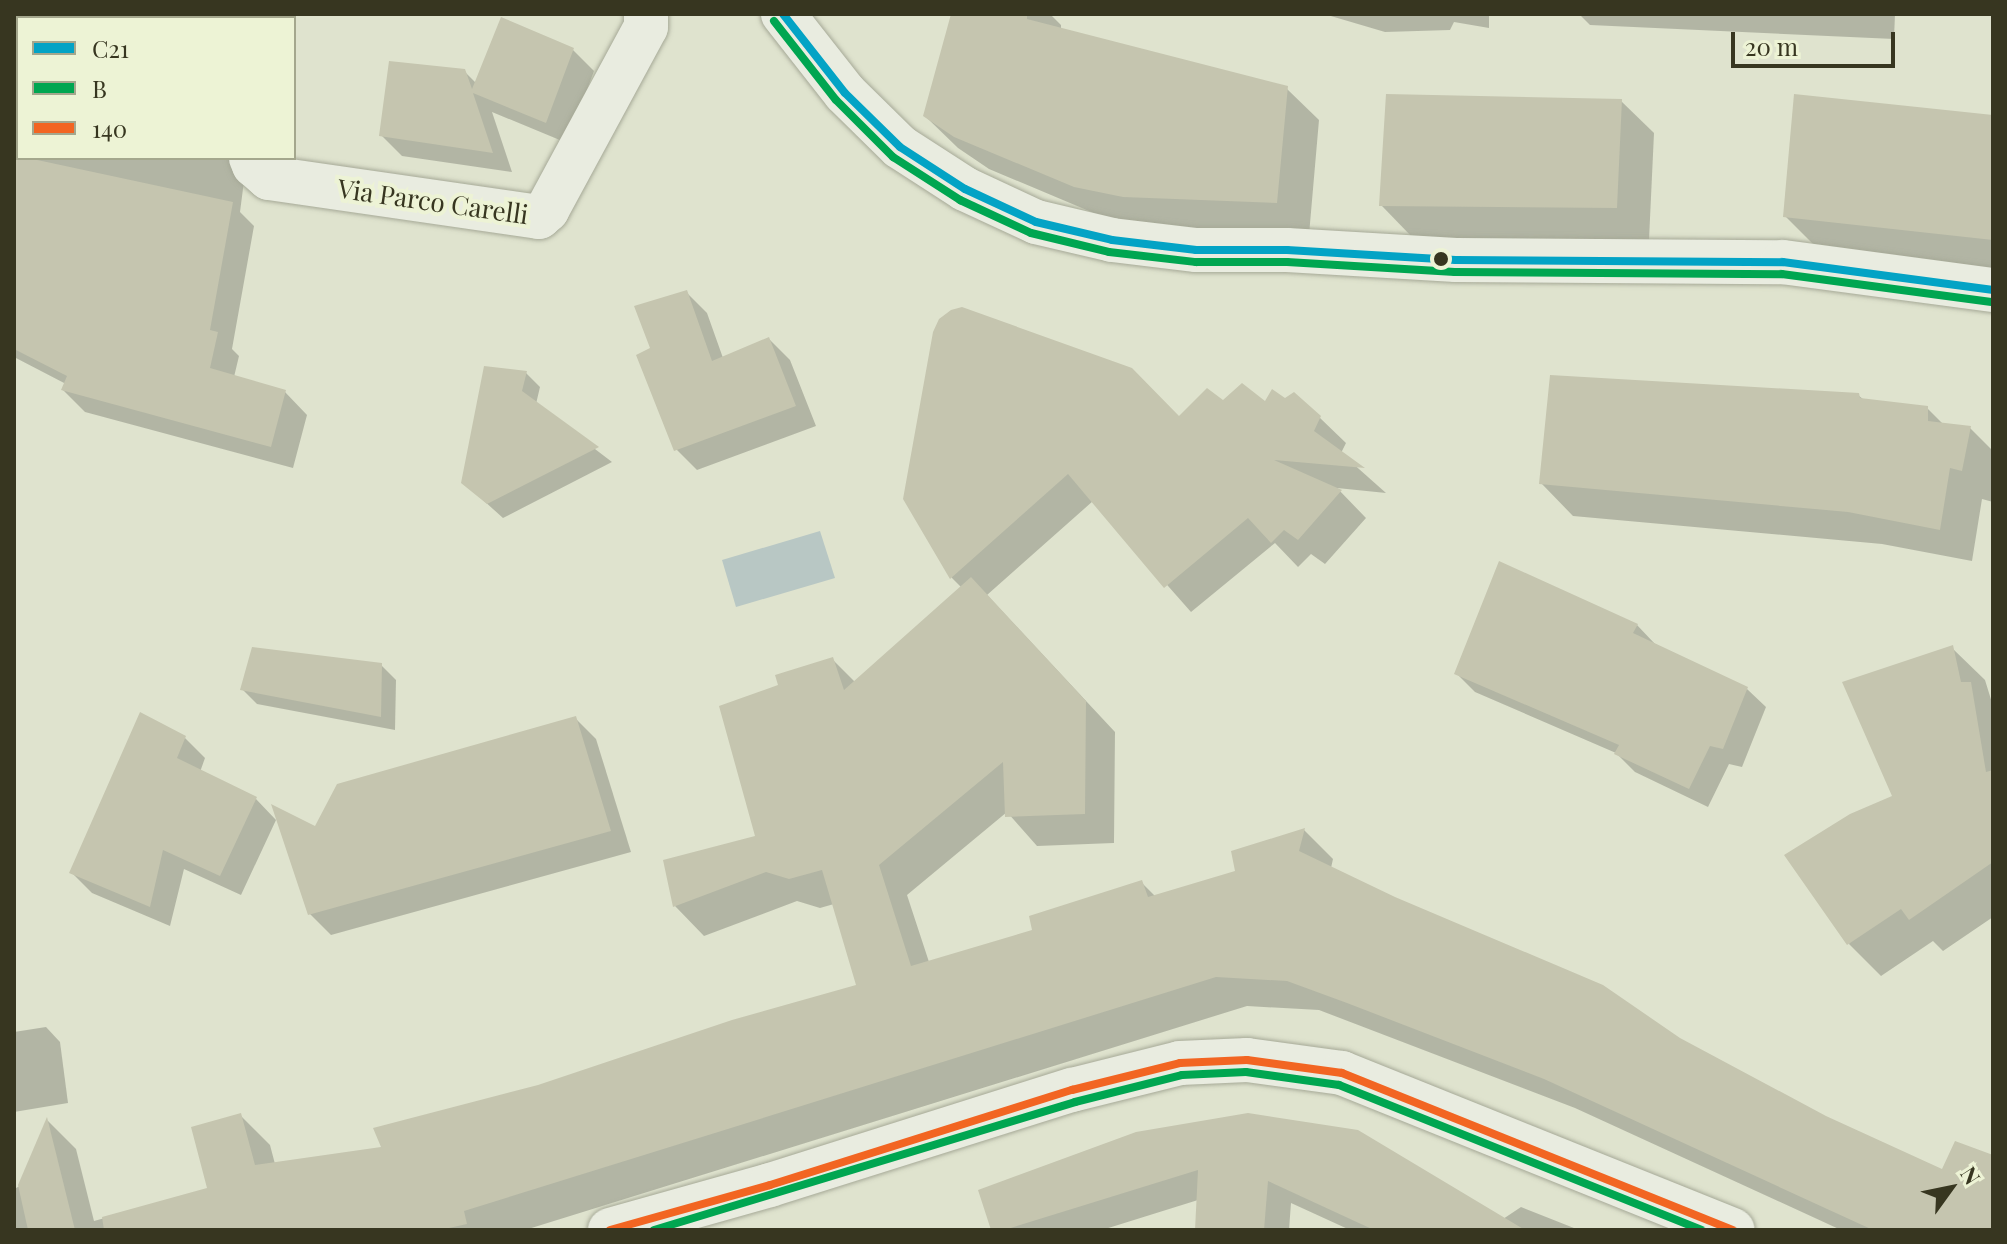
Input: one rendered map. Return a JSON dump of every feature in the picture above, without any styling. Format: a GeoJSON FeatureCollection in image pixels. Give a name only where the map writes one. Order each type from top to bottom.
{"type":"FeatureCollection","features":[{"type":"Feature","properties":{"kind":"street","name":"Via Parco Carelli"},"geometry":{"type":"LineString","coordinates":[[252,160],[269,178],[539,217],[547,210],[646,27],[646,14]]}},
{"type":"Feature","properties":{"kind":"street"},"geometry":{"type":"LineString","coordinates":[[783,14],[845,93],[900,147],[965,189],[1036,222],[1112,240],[1196,250],[1287,250],[1456,260],[1783,262],[1993,290]]}},
{"type":"Feature","properties":{"kind":"street"},"geometry":{"type":"LineString","coordinates":[[610,1230],[770,1185],[1072,1090],[1180,1063],[1247,1060],[1342,1073],[1733,1230]]}},
{"type":"Feature","properties":{"kind":"shaded area"},"geometry":{"type":"Polygon","coordinates":[[[820,531],[835,578],[736,607],[722,560],[820,531]]]}},
{"type":"Feature","properties":{"kind":"building"},"geometry":{"type":"Polygon","coordinates":[[[951,14],[1027,14],[1027,19],[1288,86],[1277,203],[1123,197],[1074,187],[954,137],[923,116],[951,14]]]}},
{"type":"Feature","properties":{"kind":"building"},"geometry":{"type":"Polygon","coordinates":[[[501,17],[574,48],[546,123],[473,93],[493,153],[379,136],[389,61],[465,69],[472,89],[501,17]]]}},
{"type":"Feature","properties":{"kind":"building"},"geometry":{"type":"Polygon","coordinates":[[[1386,94],[1622,99],[1617,208],[1379,206],[1386,94]]]}},
{"type":"Feature","properties":{"kind":"building"},"geometry":{"type":"Polygon","coordinates":[[[1794,94],[1993,115],[1993,240],[1783,217],[1794,94]]]}},
{"type":"Feature","properties":{"kind":"building"},"geometry":{"type":"Polygon","coordinates":[[[14,155],[16,160],[37,160],[233,202],[210,330],[218,332],[210,368],[286,390],[271,447],[61,390],[67,376],[14,349],[14,155]]]}},
{"type":"Feature","properties":{"kind":"building"},"geometry":{"type":"Polygon","coordinates":[[[687,290],[712,361],[769,337],[796,406],[674,451],[636,355],[650,348],[634,306],[687,290]]]}},
{"type":"Feature","properties":{"kind":"building"},"geometry":{"type":"Polygon","coordinates":[[[962,307],[1132,368],[1179,416],[1207,388],[1223,400],[1242,383],[1265,401],[1272,389],[1285,398],[1294,392],[1321,416],[1314,431],[1365,468],[1274,460],[1342,490],[1298,540],[1284,530],[1271,543],[1248,518],[1164,588],[1068,474],[950,579],[903,499],[933,332],[939,319],[951,310],[962,307]]]}},
{"type":"Feature","properties":{"kind":"building"},"geometry":{"type":"Polygon","coordinates":[[[484,366],[527,371],[522,391],[599,447],[487,504],[461,483],[484,366]]]}},
{"type":"Feature","properties":{"kind":"building"},"geometry":{"type":"Polygon","coordinates":[[[1550,375],[1859,393],[1860,398],[1928,406],[1928,421],[1971,426],[1962,471],[1950,468],[1940,530],[1848,512],[1539,484],[1550,375]]]}},
{"type":"Feature","properties":{"kind":"building"},"geometry":{"type":"Polygon","coordinates":[[[1499,561],[1638,624],[1633,633],[1748,687],[1723,749],[1710,746],[1689,789],[1614,754],[1619,745],[1454,674],[1499,561]]]}},
{"type":"Feature","properties":{"kind":"building"},"geometry":{"type":"Polygon","coordinates":[[[971,577],[1086,701],[1085,814],[1005,817],[1003,762],[879,865],[911,966],[1032,930],[1029,916],[1142,880],[1148,897],[1235,871],[1231,851],[1305,828],[1299,851],[1395,897],[1603,985],[1680,1038],[1826,1116],[1942,1169],[1955,1141],[1993,1155],[1993,1230],[1873,1230],[1544,1079],[1347,1003],[1287,981],[1216,977],[464,1211],[467,1224],[440,1230],[104,1230],[102,1217],[207,1188],[191,1127],[241,1113],[255,1165],[381,1147],[373,1128],[538,1085],[732,1020],[856,985],[822,870],[789,879],[766,872],[673,907],[663,860],[755,836],[719,706],[778,685],[775,675],[833,657],[844,690],[971,577]]]}},
{"type":"Feature","properties":{"kind":"building"},"geometry":{"type":"Polygon","coordinates":[[[1953,645],[1961,682],[1971,682],[1986,772],[1993,770],[1993,862],[1909,920],[1901,909],[1847,945],[1784,855],[1850,814],[1892,796],[1842,682],[1953,645]]]}},
{"type":"Feature","properties":{"kind":"building"},"geometry":{"type":"Polygon","coordinates":[[[252,647],[382,663],[381,717],[240,690],[252,647]]]}},
{"type":"Feature","properties":{"kind":"building"},"geometry":{"type":"Polygon","coordinates":[[[140,712],[186,736],[177,758],[257,797],[220,876],[163,850],[150,907],[69,873],[140,712]]]}},
{"type":"Feature","properties":{"kind":"building"},"geometry":{"type":"Polygon","coordinates":[[[576,716],[611,831],[308,915],[271,804],[315,826],[337,784],[576,716]]]}},
{"type":"Feature","properties":{"kind":"building"},"geometry":{"type":"Polygon","coordinates":[[[1248,1113],[1358,1130],[1525,1230],[1374,1230],[1268,1181],[1264,1230],[1195,1230],[1198,1170],[1004,1230],[991,1230],[978,1190],[1136,1132],[1248,1113]]]}},
{"type":"Feature","properties":{"kind":"building"},"geometry":{"type":"Polygon","coordinates":[[[47,1117],[75,1230],[28,1230],[18,1185],[47,1117]]]}},
{"type":"Feature","properties":{"kind":"transit line","name":"C21"},"geometry":{"type":"LineString","coordinates":[[783,14],[845,93],[900,147],[965,189],[1036,222],[1112,240],[1196,250],[1287,250],[1456,260],[1783,262],[1993,290]]}},
{"type":"Feature","properties":{"kind":"transit line","name":"B"},"geometry":{"type":"LineString","coordinates":[[774,21],[836,100],[893,157],[960,200],[1031,233],[1109,252],[1196,262],[1287,262],[1455,272],[1782,274],[1991,302]]}},
{"type":"Feature","properties":{"kind":"transit line","name":"140"},"geometry":{"type":"LineString","coordinates":[[610,1230],[770,1185],[1072,1090],[1180,1063],[1247,1060],[1342,1073],[1733,1230]]}},
{"type":"Feature","properties":{"kind":"transit line","name":"B"},"geometry":{"type":"LineString","coordinates":[[654,1230],[1075,1102],[1182,1075],[1246,1072],[1339,1085],[1701,1230]]}}]}
